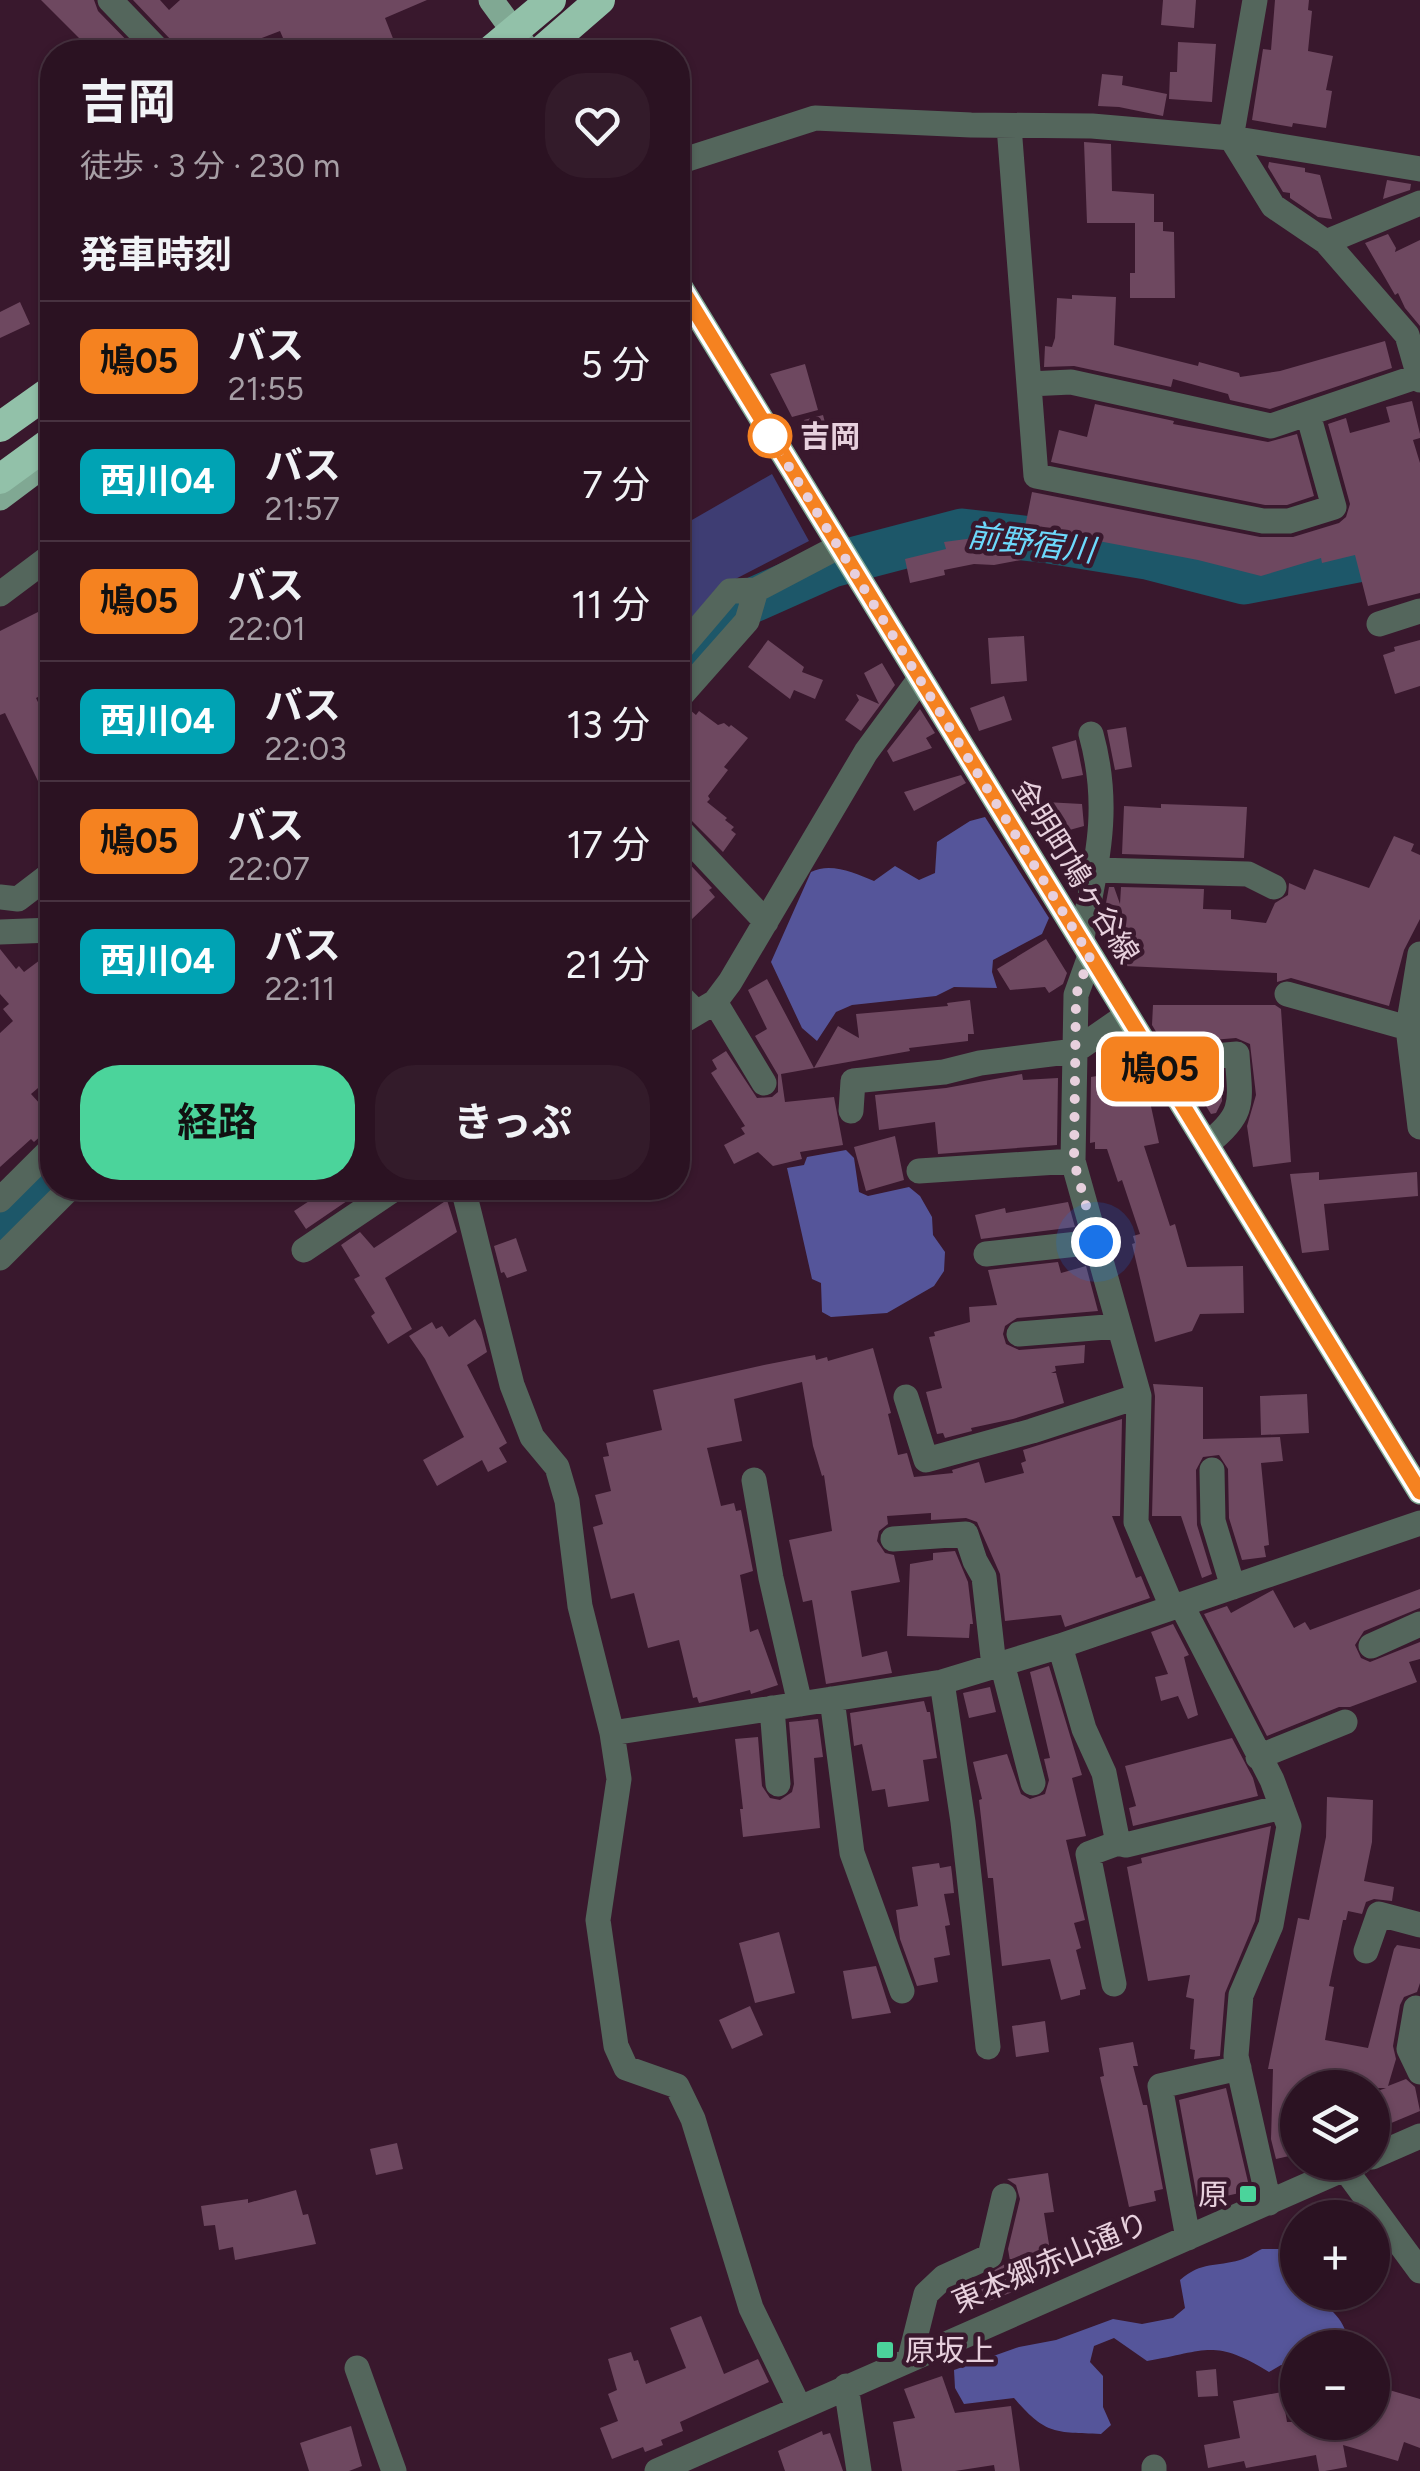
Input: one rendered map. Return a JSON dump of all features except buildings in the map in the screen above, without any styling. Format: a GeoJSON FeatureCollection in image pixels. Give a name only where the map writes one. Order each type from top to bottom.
{"type":"FeatureCollection","features":[{"type":"Feature","properties":{"kind":"highway"},"geometry":{"type":"LineString","coordinates":[[503,40],[551,0]]}},
{"type":"Feature","properties":{"kind":"highway"},"geometry":{"type":"LineString","coordinates":[[554,40],[600,0]]}},
{"type":"Feature","properties":{"kind":"highway"},"geometry":{"type":"LineString","coordinates":[[0,427],[40,399]]}},
{"type":"Feature","properties":{"kind":"highway"},"geometry":{"type":"LineString","coordinates":[[0,479],[40,450]]}},
{"type":"Feature","properties":{"kind":"main road"},"geometry":{"type":"LineString","coordinates":[[491,0],[521,40]]}},
{"type":"Feature","properties":{"kind":"main road"},"geometry":{"type":"LineString","coordinates":[[487,40],[534,0]]}},
{"type":"Feature","properties":{"kind":"main road"},"geometry":{"type":"LineString","coordinates":[[574,40],[620,0]]}},
{"type":"Feature","properties":{"kind":"main road","name":"金明町鳩ヶ谷線"},"geometry":{"type":"LineString","coordinates":[[690,303],[1420,1488]]}},
{"type":"Feature","properties":{"kind":"main road"},"geometry":{"type":"LineString","coordinates":[[0,411],[40,384]]}},
{"type":"Feature","properties":{"kind":"main road"},"geometry":{"type":"LineString","coordinates":[[0,498],[40,468]]}},
{"type":"Feature","properties":{"kind":"street"},"geometry":{"type":"LineString","coordinates":[[110,0],[148,40]]}},
{"type":"Feature","properties":{"kind":"street"},"geometry":{"type":"LineString","coordinates":[[1029,384],[1072,382],[1271,426],[1420,378],[1414,331],[1326,242],[1272,206],[1231,138],[1255,0]]}},
{"type":"Feature","properties":{"kind":"street"},"geometry":{"type":"LineString","coordinates":[[690,158],[815,118],[1092,126],[1231,138],[1420,169]]}},
{"type":"Feature","properties":{"kind":"street"},"geometry":{"type":"LineString","coordinates":[[1009,126],[1036,476],[1263,521],[1288,520],[1334,507],[1308,414]]}},
{"type":"Feature","properties":{"kind":"street"},"geometry":{"type":"LineString","coordinates":[[1326,242],[1420,203]]}},
{"type":"Feature","properties":{"kind":"street"},"geometry":{"type":"LineString","coordinates":[[690,638],[730,591],[756,590],[838,548]]}},
{"type":"Feature","properties":{"kind":"street"},"geometry":{"type":"LineString","coordinates":[[0,594],[40,563]]}},
{"type":"Feature","properties":{"kind":"street"},"geometry":{"type":"LineString","coordinates":[[690,686],[747,621],[756,590]]}},
{"type":"Feature","properties":{"kind":"street"},"geometry":{"type":"LineString","coordinates":[[1379,624],[1420,612]]}},
{"type":"Feature","properties":{"kind":"street"},"geometry":{"type":"LineString","coordinates":[[764,1083],[691,1008],[747,957],[866,752],[919,680]]}},
{"type":"Feature","properties":{"kind":"street"},"geometry":{"type":"LineString","coordinates":[[1092,734],[1101,769],[1104,806],[1076,995],[1074,1162],[1139,1396],[1136,1522],[1258,1757],[1289,1826],[1271,1925],[1241,1995],[1236,2056],[1269,2203]]}},
{"type":"Feature","properties":{"kind":"street"},"geometry":{"type":"LineString","coordinates":[[690,841],[766,922]]}},
{"type":"Feature","properties":{"kind":"street"},"geometry":{"type":"LineString","coordinates":[[1095,870],[1248,874],[1274,887]]}},
{"type":"Feature","properties":{"kind":"street"},"geometry":{"type":"LineString","coordinates":[[0,897],[18,899],[40,882]]}},
{"type":"Feature","properties":{"kind":"street"},"geometry":{"type":"LineString","coordinates":[[0,932],[40,930]]}},
{"type":"Feature","properties":{"kind":"street"},"geometry":{"type":"LineString","coordinates":[[1420,954],[1408,1028],[1420,1126]]}},
{"type":"Feature","properties":{"kind":"street"},"geometry":{"type":"LineString","coordinates":[[1288,994],[1408,1028]]}},
{"type":"Feature","properties":{"kind":"street"},"geometry":{"type":"LineString","coordinates":[[850,1111],[853,1081],[944,1072],[980,1062],[1075,1051],[1128,1016]]}},
{"type":"Feature","properties":{"kind":"street"},"geometry":{"type":"LineString","coordinates":[[1156,1061],[1237,1054],[1240,1103],[1230,1126],[1207,1144]]}},
{"type":"Feature","properties":{"kind":"street"},"geometry":{"type":"LineString","coordinates":[[0,1200],[40,1160]]}},
{"type":"Feature","properties":{"kind":"street"},"geometry":{"type":"LineString","coordinates":[[919,1171],[1074,1162]]}},
{"type":"Feature","properties":{"kind":"street"},"geometry":{"type":"LineString","coordinates":[[0,1258],[58,1200]]}},
{"type":"Feature","properties":{"kind":"street"},"geometry":{"type":"LineString","coordinates":[[304,1250],[378,1200]]}},
{"type":"Feature","properties":{"kind":"street"},"geometry":{"type":"LineString","coordinates":[[465,1200],[512,1384],[532,1438],[556,1467],[567,1501],[580,1606],[612,1733],[618,1779],[598,1920],[616,2046],[626,2068],[678,2086],[693,2119],[751,2308],[800,2407]]}},
{"type":"Feature","properties":{"kind":"street"},"geometry":{"type":"LineString","coordinates":[[986,1254],[1096,1242]]}},
{"type":"Feature","properties":{"kind":"street"},"geometry":{"type":"LineString","coordinates":[[1020,1334],[1120,1326]]}},
{"type":"Feature","properties":{"kind":"street"},"geometry":{"type":"LineString","coordinates":[[906,1397],[926,1460],[1139,1396]]}},
{"type":"Feature","properties":{"kind":"street"},"geometry":{"type":"LineString","coordinates":[[1212,1470],[1214,1520],[1233,1587]]}},
{"type":"Feature","properties":{"kind":"street"},"geometry":{"type":"LineString","coordinates":[[754,1480],[771,1578],[800,1704]]}},
{"type":"Feature","properties":{"kind":"street"},"geometry":{"type":"LineString","coordinates":[[612,1733],[942,1682],[1060,1646],[1420,1523]]}},
{"type":"Feature","properties":{"kind":"street"},"geometry":{"type":"LineString","coordinates":[[894,1540],[966,1534],[984,1577],[998,1665],[1033,1783]]}},
{"type":"Feature","properties":{"kind":"street"},"geometry":{"type":"LineString","coordinates":[[1371,1646],[1420,1624]]}},
{"type":"Feature","properties":{"kind":"street"},"geometry":{"type":"LineString","coordinates":[[1060,1646],[1084,1728],[1104,1773],[1118,1843]]}},
{"type":"Feature","properties":{"kind":"street"},"geometry":{"type":"LineString","coordinates":[[942,1682],[963,1822],[988,2047]]}},
{"type":"Feature","properties":{"kind":"street"},"geometry":{"type":"LineString","coordinates":[[832,1699],[852,1853],[902,1990]]}},
{"type":"Feature","properties":{"kind":"street"},"geometry":{"type":"LineString","coordinates":[[772,1708],[778,1784]]}},
{"type":"Feature","properties":{"kind":"street"},"geometry":{"type":"LineString","coordinates":[[1258,1757],[1346,1722]]}},
{"type":"Feature","properties":{"kind":"street"},"geometry":{"type":"LineString","coordinates":[[1114,1984],[1088,1854],[1118,1843],[1126,1845],[1282,1808]]}},
{"type":"Feature","properties":{"kind":"street"},"geometry":{"type":"LineString","coordinates":[[1366,1951],[1378,1914],[1420,1925]]}},
{"type":"Feature","properties":{"kind":"street"},"geometry":{"type":"LineString","coordinates":[[1416,2008],[1409,2048],[1420,2072]]}},
{"type":"Feature","properties":{"kind":"street"},"geometry":{"type":"LineString","coordinates":[[1188,2238],[1160,2086],[1239,2068]]}},
{"type":"Feature","properties":{"kind":"street"},"geometry":{"type":"LineString","coordinates":[[1390,2149],[1420,2136]]}},
{"type":"Feature","properties":{"kind":"street","name":"東本郷赤山通り"},"geometry":{"type":"LineString","coordinates":[[658,2471],[1321,2180]]}},
{"type":"Feature","properties":{"kind":"street"},"geometry":{"type":"LineString","coordinates":[[1362,2180],[1420,2271]]}},
{"type":"Feature","properties":{"kind":"street"},"geometry":{"type":"LineString","coordinates":[[910,2358],[926,2294],[944,2277],[990,2256],[1004,2196]]}},
{"type":"Feature","properties":{"kind":"street"},"geometry":{"type":"LineString","coordinates":[[357,2368],[394,2471]]}},
{"type":"Feature","properties":{"kind":"street"},"geometry":{"type":"LineString","coordinates":[[846,2386],[859,2471]]}},
{"type":"Feature","properties":{"kind":"shaded area"},"geometry":{"type":"Polygon","coordinates":[[[772,474],[809,541],[716,589],[690,620],[690,521],[772,474]]]}},
{"type":"Feature","properties":{"kind":"shaded area"},"geometry":{"type":"Polygon","coordinates":[[[985,817],[1049,918],[1042,934],[993,960],[997,988],[954,987],[936,996],[852,1005],[836,1012],[817,1041],[802,1028],[771,962],[811,872],[834,868],[874,881],[895,866],[919,880],[935,873],[937,842],[970,821],[985,817]]]}},
{"type":"Feature","properties":{"kind":"shaded area"},"geometry":{"type":"Polygon","coordinates":[[[846,1150],[854,1158],[859,1192],[868,1196],[909,1187],[920,1196],[932,1217],[933,1235],[945,1252],[944,1271],[934,1286],[887,1313],[831,1317],[822,1312],[821,1283],[812,1279],[787,1168],[804,1165],[807,1157],[846,1150]]]}},
{"type":"Feature","properties":{"kind":"shaded area"},"geometry":{"type":"Polygon","coordinates":[[[1262,2249],[1280,2249],[1280,2310],[1331,2310],[1345,2330],[1280,2330],[1280,2366],[1269,2372],[1222,2351],[1197,2351],[1147,2361],[1114,2338],[1094,2346],[1090,2362],[1103,2376],[1103,2407],[1111,2425],[1101,2434],[1052,2429],[1034,2419],[1014,2398],[964,2404],[955,2388],[954,2370],[1019,2347],[1056,2340],[1113,2319],[1142,2324],[1173,2318],[1185,2308],[1180,2280],[1202,2267],[1240,2260],[1262,2249]]]}},
{"type":"Feature","properties":{"kind":"waterway","name":"前野宿川"},"geometry":{"type":"LineString","coordinates":[[690,663],[742,605],[832,565],[962,531],[1147,557],[1244,582],[1363,559],[1420,540]]}},
{"type":"Feature","properties":{"kind":"waterway","name":"前野宿川"},"geometry":{"type":"LineString","coordinates":[[0,1220],[40,1178]]}},
{"type":"Feature","properties":{"kind":"bus line","name":"鳩05"},"geometry":{"type":"LineString","coordinates":[[690,303],[1420,1492]]}},
{"type":"Feature","properties":{"kind":"place","name":"吉岡"},"geometry":{"type":"Point","coordinates":[770,436]}},
{"type":"Feature","properties":{"kind":"place","name":"原"},"geometry":{"type":"Point","coordinates":[1248,2194]}},
{"type":"Feature","properties":{"kind":"place","name":"原坂上"},"geometry":{"type":"Point","coordinates":[885,2350]}},
{"type":"Feature","properties":{"kind":"route"},"geometry":{"type":"LineString","coordinates":[[770,436],[1090,956],[1076,995],[1074,1162],[1096,1242]]}}]}
